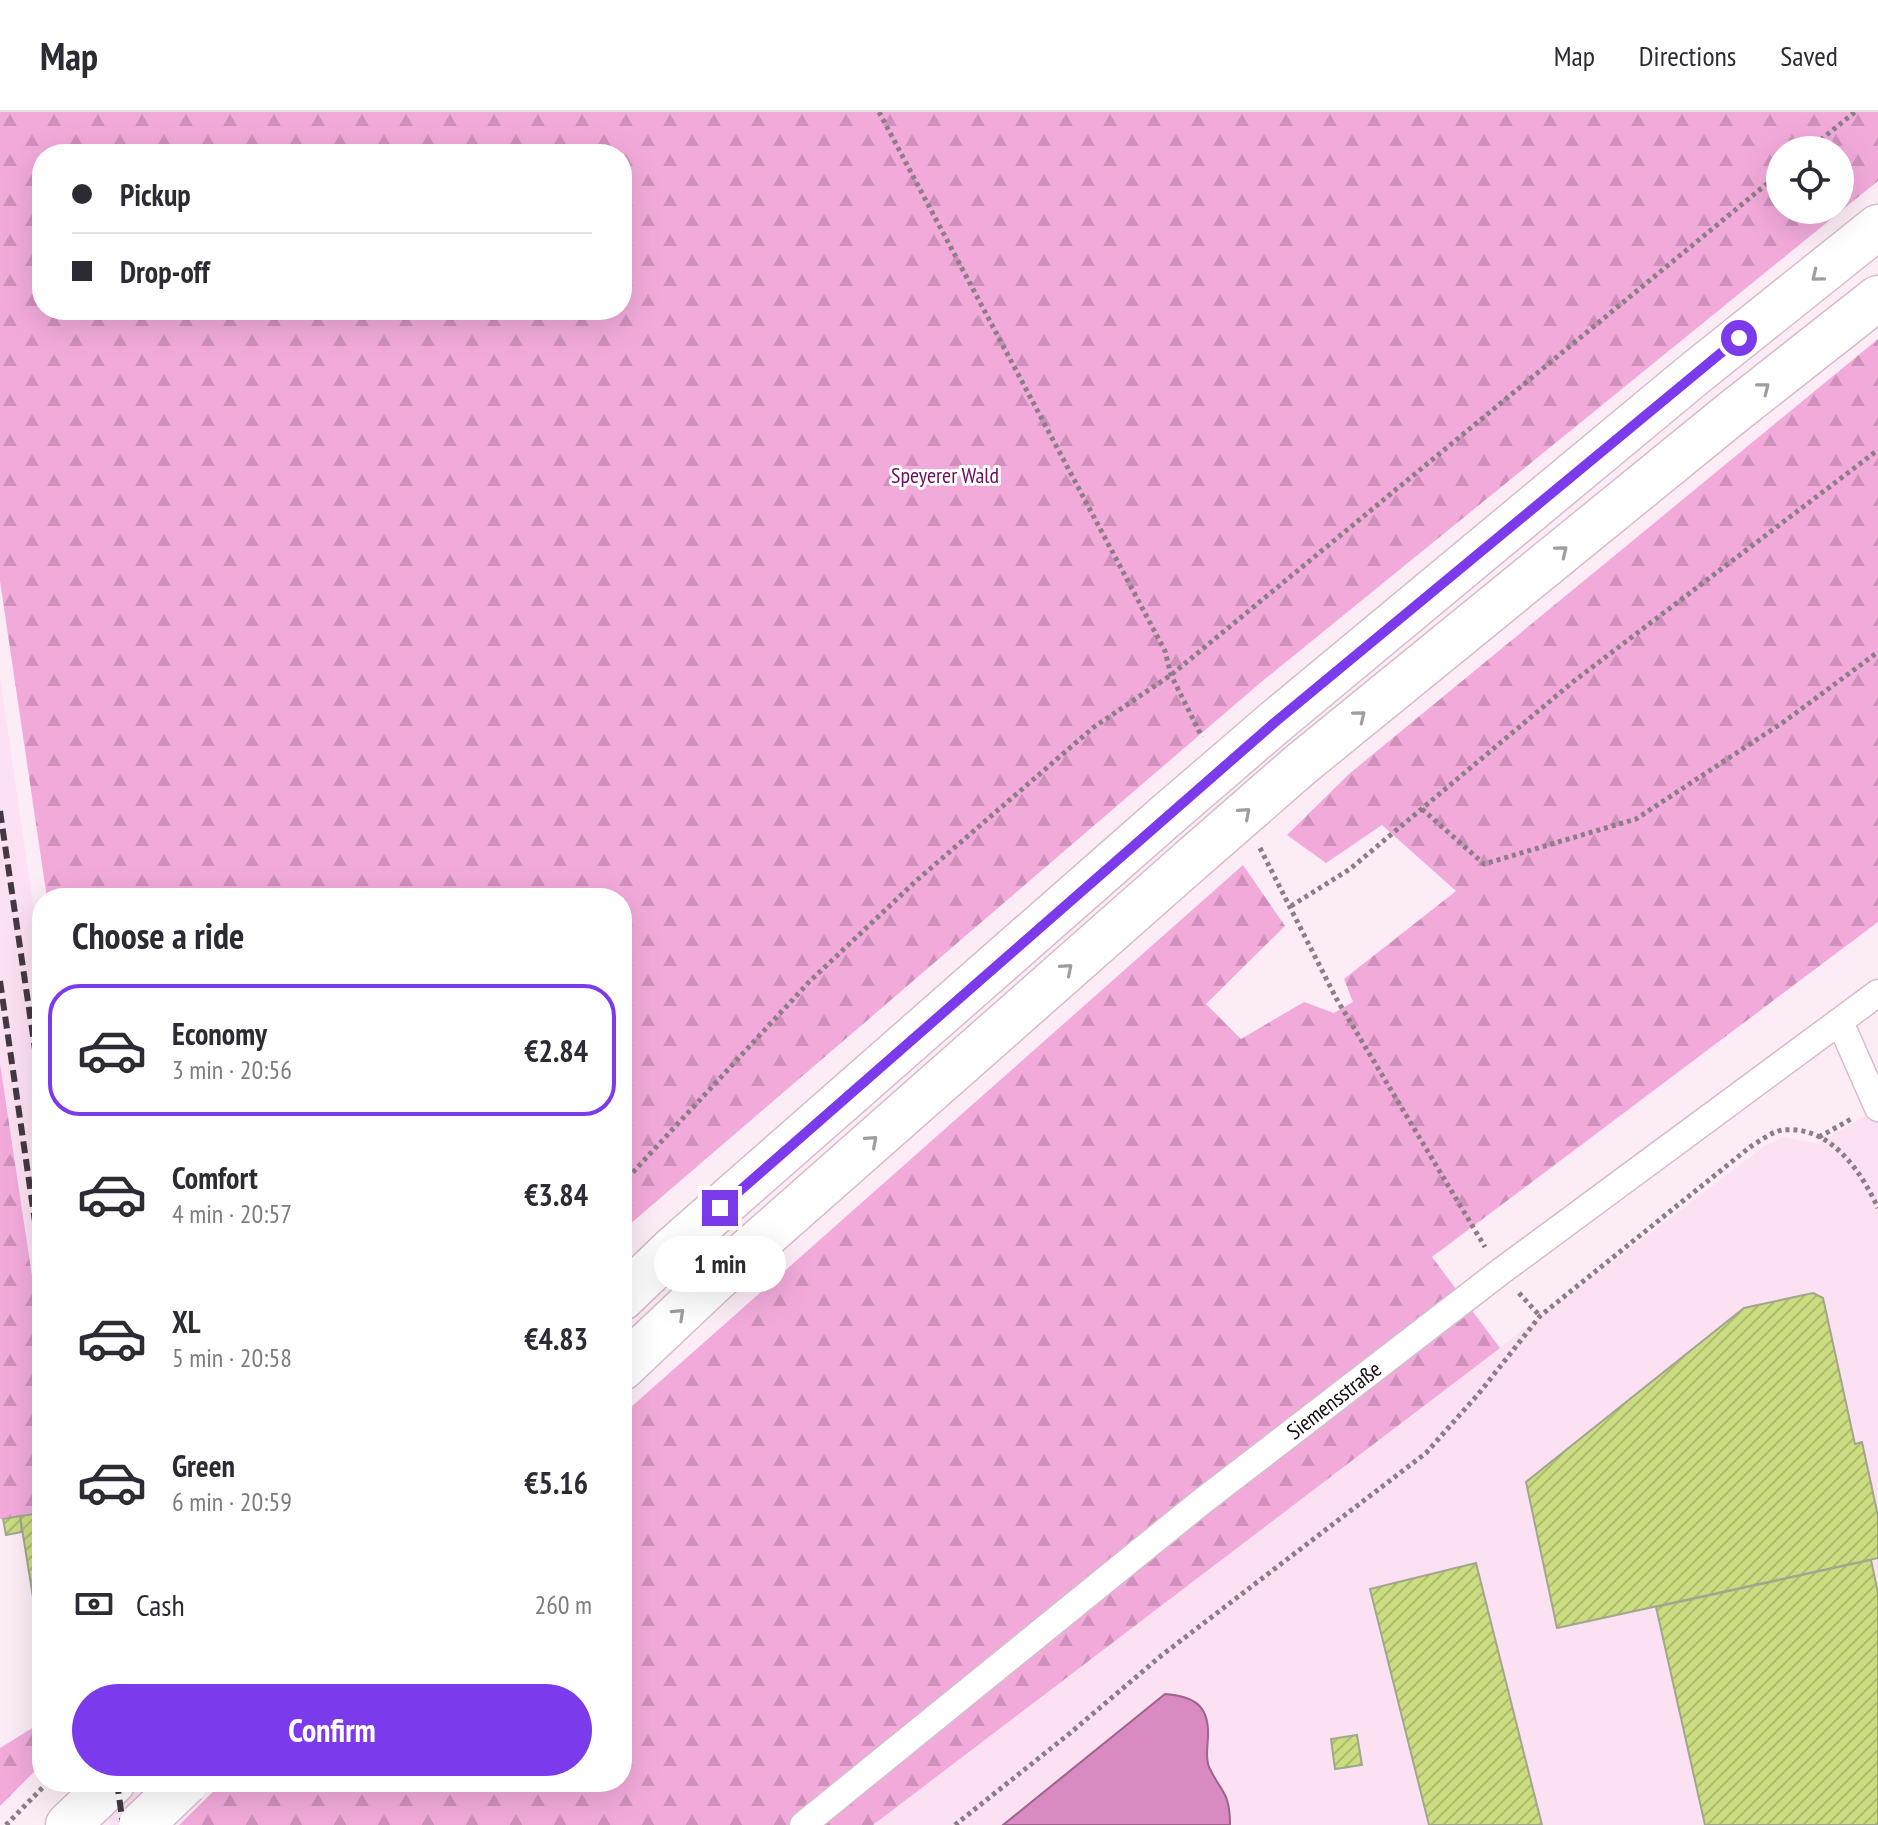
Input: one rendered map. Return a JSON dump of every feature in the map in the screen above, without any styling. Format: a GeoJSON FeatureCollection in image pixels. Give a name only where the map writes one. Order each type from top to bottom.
{"type":"FeatureCollection","features":[{"type":"Feature","properties":{"kind":"highway"},"geometry":{"type":"LineString","coordinates":[[632,1288],[673,1249],[1274,723],[1693,375],[1878,227]]}},
{"type":"Feature","properties":{"kind":"highway"},"geometry":{"type":"LineString","coordinates":[[632,1359],[724,1272],[1300,765],[1707,433],[1878,298]]}},
{"type":"Feature","properties":{"kind":"highway"},"geometry":{"type":"LineString","coordinates":[[68,1825],[103,1792]]}},
{"type":"Feature","properties":{"kind":"highway"},"geometry":{"type":"LineString","coordinates":[[141,1825],[176,1792]]}},
{"type":"Feature","properties":{"kind":"street","name":"Siemensstraße"},"geometry":{"type":"LineString","coordinates":[[803,1825],[1200,1503],[1500,1272],[1878,993]]}},
{"type":"Feature","properties":{"kind":"street"},"geometry":{"type":"LineString","coordinates":[[1840,1022],[1878,1108]]}},
{"type":"Feature","properties":{"kind":"path"},"geometry":{"type":"LineString","coordinates":[[879,112],[1165,651],[1171,675],[1187,709]]}},
{"type":"Feature","properties":{"kind":"path"},"geometry":{"type":"LineString","coordinates":[[1825,136],[1855,112]]}},
{"type":"Feature","properties":{"kind":"path"},"geometry":{"type":"LineString","coordinates":[[632,1173],[809,982],[917,880],[1094,727],[1171,675],[1766,184]]}},
{"type":"Feature","properties":{"kind":"path"},"geometry":{"type":"LineString","coordinates":[[1500,1272],[1336,998],[1291,906],[1350,869],[1574,681],[1878,450]]}},
{"type":"Feature","properties":{"kind":"path"},"geometry":{"type":"LineString","coordinates":[[1422,809],[1484,864],[1636,819],[1785,721],[1878,652]]}},
{"type":"Feature","properties":{"kind":"path"},"geometry":{"type":"LineString","coordinates":[[955,1825],[1162,1655],[1426,1453],[1470,1404],[1540,1316],[1750,1147],[1780,1130],[1802,1131],[1838,1146],[1869,1188],[1878,1208]]}},
{"type":"Feature","properties":{"kind":"path"},"geometry":{"type":"LineString","coordinates":[[6,1825],[38,1792]]}},
{"type":"Feature","properties":{"kind":"shaded area"},"geometry":{"type":"Polygon","coordinates":[[[0,677],[32,897],[32,1295],[0,1076],[0,677]]]}},
{"type":"Feature","properties":{"kind":"shaded area"},"geometry":{"type":"Polygon","coordinates":[[[1878,1108],[1878,1825],[873,1825],[1766,1145],[1784,1137],[1818,1144],[1878,1108]]]}},
{"type":"Feature","properties":{"kind":"shaded area"},"geometry":{"type":"Polygon","coordinates":[[[1165,1694],[1191,1700],[1206,1716],[1208,1763],[1227,1799],[1230,1825],[1003,1825],[1165,1694]]]}},
{"type":"Feature","properties":{"kind":"shaded area"},"geometry":{"type":"Polygon","coordinates":[[[105,1792],[162,1792],[167,1825],[110,1825],[105,1792]]]}},
{"type":"Feature","properties":{"kind":"green space","name":"Speyerer Wald"},"geometry":{"type":"Polygon","coordinates":[[[0,112],[1878,112],[1878,181],[1854,200],[1854,136],[1766,136],[1766,224],[1825,224],[1260,683],[632,1222],[632,888],[46,888],[0,581],[0,112]]]}},
{"type":"Feature","properties":{"kind":"green space"},"geometry":{"type":"Polygon","coordinates":[[[1878,339],[1878,922],[1432,1257],[1500,1348],[873,1825],[179,1825],[213,1792],[632,1792],[632,1406],[1243,865],[1285,926],[1206,1004],[1241,1039],[1304,1002],[1334,1013],[1353,1002],[1344,979],[1456,891],[1382,825],[1326,863],[1287,835],[1349,774],[1878,339]]]}},
{"type":"Feature","properties":{"kind":"green space"},"geometry":{"type":"Polygon","coordinates":[[[0,1064],[32,1276],[32,1514],[0,1519],[0,1064]]]}},
{"type":"Feature","properties":{"kind":"green space"},"geometry":{"type":"Polygon","coordinates":[[[32,1728],[32,1774],[0,1806],[0,1748],[32,1728]]]}},
{"type":"Feature","properties":{"kind":"building"},"geometry":{"type":"Polygon","coordinates":[[[1813,1293],[1823,1298],[1855,1444],[1862,1442],[1878,1516],[1878,1558],[1557,1628],[1526,1482],[1744,1308],[1813,1293]]]}},
{"type":"Feature","properties":{"kind":"building"},"geometry":{"type":"Polygon","coordinates":[[[32,1514],[32,1591],[20,1516],[32,1514]]]}},
{"type":"Feature","properties":{"kind":"building"},"geometry":{"type":"Polygon","coordinates":[[[20,1516],[22,1532],[6,1535],[3,1519],[20,1516]]]}},
{"type":"Feature","properties":{"kind":"building"},"geometry":{"type":"Polygon","coordinates":[[[1871,1560],[1878,1593],[1878,1825],[1705,1825],[1656,1607],[1871,1560]]]}},
{"type":"Feature","properties":{"kind":"building"},"geometry":{"type":"Polygon","coordinates":[[[1476,1563],[1542,1825],[1429,1825],[1370,1589],[1476,1563]]]}},
{"type":"Feature","properties":{"kind":"building"},"geometry":{"type":"Polygon","coordinates":[[[1357,1735],[1362,1765],[1335,1769],[1331,1739],[1357,1735]]]}},
{"type":"Feature","properties":{"kind":"railway"},"geometry":{"type":"LineString","coordinates":[[0,811],[32,1029]]}},
{"type":"Feature","properties":{"kind":"railway"},"geometry":{"type":"LineString","coordinates":[[0,981],[32,1201]]}},
{"type":"Feature","properties":{"kind":"railway"},"geometry":{"type":"LineString","coordinates":[[118,1792],[123,1825]]}},
{"type":"Feature","properties":{"kind":"railway"},"geometry":{"type":"LineString","coordinates":[[144,1792],[149,1825]]}},
{"type":"Feature","properties":{"kind":"route"},"geometry":{"type":"LineString","coordinates":[[720,1208],[1274,723],[1739,338]]}}]}
